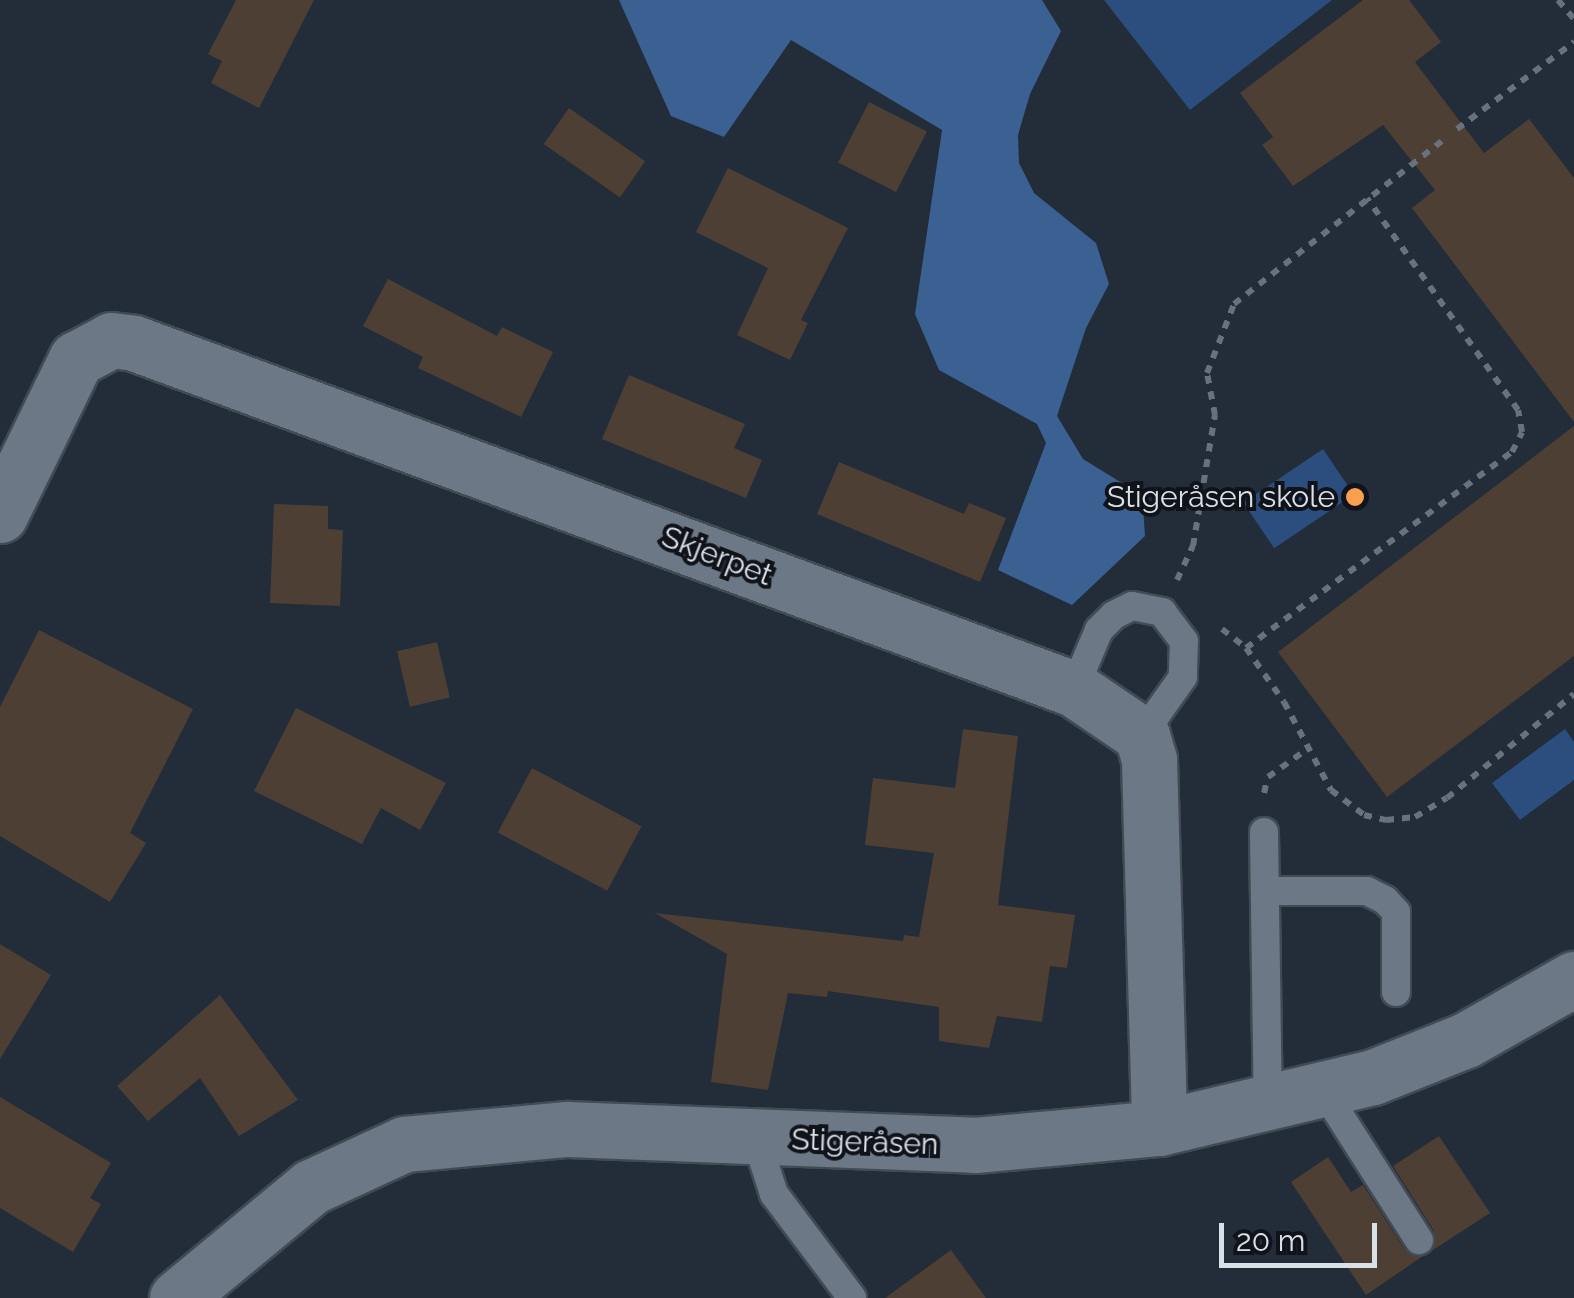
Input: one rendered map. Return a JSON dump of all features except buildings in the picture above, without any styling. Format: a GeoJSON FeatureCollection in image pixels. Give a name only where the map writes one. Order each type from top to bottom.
{"type":"FeatureCollection","features":[{"type":"Feature","properties":{"kind":"street","name":"Skjerpet"},"geometry":{"type":"LineString","coordinates":[[0,515],[76,359],[111,340],[134,343],[1074,689],[1142,735]]}},
{"type":"Feature","properties":{"kind":"street"},"geometry":{"type":"LineString","coordinates":[[1142,735],[1154,820],[1159,1128]]}},
{"type":"Feature","properties":{"kind":"street","name":"Stigeråsen"},"geometry":{"type":"LineString","coordinates":[[177,1298],[311,1188],[404,1144],[567,1129],[975,1145],[1159,1128],[1324,1092],[1466,1040],[1574,980]]}},
{"type":"Feature","properties":{"kind":"lane"},"geometry":{"type":"LineString","coordinates":[[1074,689],[1100,630],[1114,615],[1132,606],[1166,605],[1184,641],[1183,677],[1142,735]]}},
{"type":"Feature","properties":{"kind":"lane"},"geometry":{"type":"LineString","coordinates":[[1264,832],[1268,1106]]}},
{"type":"Feature","properties":{"kind":"lane"},"geometry":{"type":"LineString","coordinates":[[1266,891],[1366,891],[1385,900],[1396,912],[1396,992]]}},
{"type":"Feature","properties":{"kind":"lane"},"geometry":{"type":"LineString","coordinates":[[1324,1092],[1419,1240]]}},
{"type":"Feature","properties":{"kind":"lane"},"geometry":{"type":"LineString","coordinates":[[756,1138],[774,1194],[852,1298]]}},
{"type":"Feature","properties":{"kind":"path"},"geometry":{"type":"LineString","coordinates":[[1558,0],[1574,18]]}},
{"type":"Feature","properties":{"kind":"path"},"geometry":{"type":"LineString","coordinates":[[1457,130],[1574,42]]}},
{"type":"Feature","properties":{"kind":"path"},"geometry":{"type":"LineString","coordinates":[[1442,140],[1234,304],[1217,338],[1208,374],[1214,414],[1193,546],[1166,605],[1246,648],[1306,750],[1344,803],[1386,820],[1415,817],[1574,694]]}},
{"type":"Feature","properties":{"kind":"path"},"geometry":{"type":"LineString","coordinates":[[1246,648],[1512,452],[1522,432],[1518,410],[1367,198]]}},
{"type":"Feature","properties":{"kind":"path"},"geometry":{"type":"LineString","coordinates":[[1264,832],[1268,777],[1306,750]]}},
{"type":"Feature","properties":{"kind":"shaded area"},"geometry":{"type":"Polygon","coordinates":[[[619,0],[1042,0],[1061,31],[1030,94],[1018,135],[1019,163],[1034,193],[1096,243],[1109,284],[1086,328],[1057,416],[1083,459],[1130,488],[1143,506],[1145,536],[1072,605],[998,570],[1046,443],[1037,424],[939,370],[915,314],[942,130],[791,40],[724,137],[671,116],[619,0]]]}},
{"type":"Feature","properties":{"kind":"shaded area"},"geometry":{"type":"Polygon","coordinates":[[[1104,0],[1332,0],[1190,110],[1104,0]]]}},
{"type":"Feature","properties":{"kind":"shaded area"},"geometry":{"type":"Polygon","coordinates":[[[1323,449],[1354,495],[1274,548],[1243,503],[1323,449]]]}},
{"type":"Feature","properties":{"kind":"shaded area"},"geometry":{"type":"Polygon","coordinates":[[[1565,729],[1574,742],[1574,780],[1520,820],[1492,783],[1565,729]]]}},
{"type":"Feature","properties":{"kind":"place","name":"Stigeråsen skole"},"geometry":{"type":"Point","coordinates":[1355,497]}}]}
